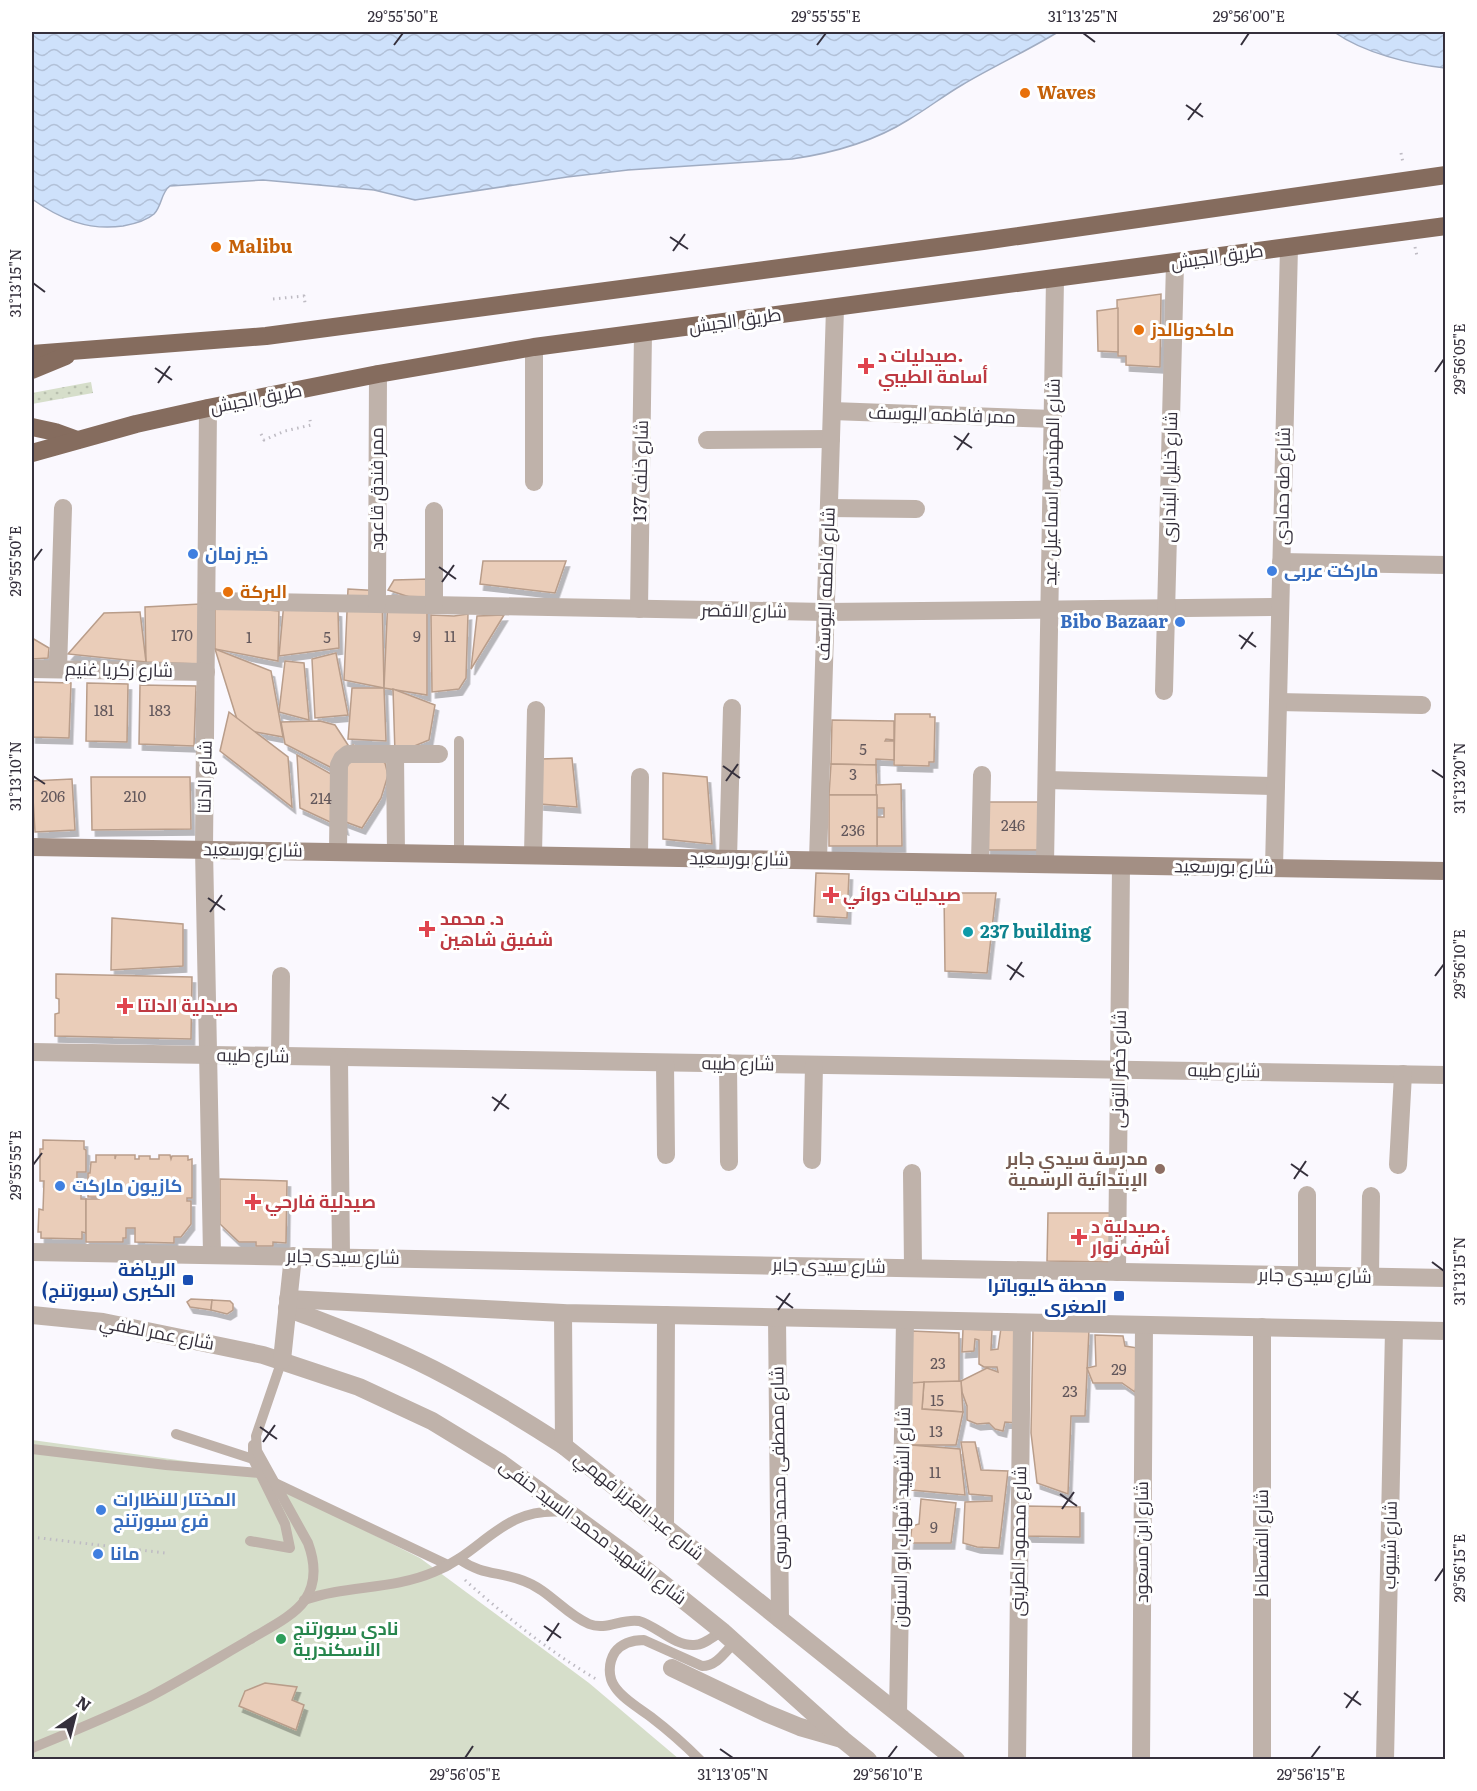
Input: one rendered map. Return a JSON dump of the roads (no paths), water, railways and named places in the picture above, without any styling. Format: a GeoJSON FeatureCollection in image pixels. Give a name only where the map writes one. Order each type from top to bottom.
{"type":"FeatureCollection","features":[{"type":"Feature","properties":{"kind":"highway"},"geometry":{"type":"LineString","coordinates":[[32,354],[266,336],[983,241],[1446,175]]}},
{"type":"Feature","properties":{"kind":"highway","name":"طريق الجيش"},"geometry":{"type":"LineString","coordinates":[[32,453],[208,408],[378,374],[534,347],[1446,226]]}},
{"type":"Feature","properties":{"kind":"highway"},"geometry":{"type":"LineString","coordinates":[[32,370],[81,349]]}},
{"type":"Feature","properties":{"kind":"highway"},"geometry":{"type":"LineString","coordinates":[[32,427],[77,440]]}},
{"type":"Feature","properties":{"kind":"main road","name":"شارع بورسعيد"},"geometry":{"type":"LineString","coordinates":[[32,847],[1446,871]]}},
{"type":"Feature","properties":{"kind":"street","name":"شارع طه حمادى"},"geometry":{"type":"LineString","coordinates":[[1274,868],[1289,247]]}},
{"type":"Feature","properties":{"kind":"street","name":"شارع خليل البندارى"},"geometry":{"type":"LineString","coordinates":[[1164,691],[1175,263]]}},
{"type":"Feature","properties":{"kind":"street","name":"شارع المهندس اسماعيل عيد"},"geometry":{"type":"LineString","coordinates":[[1045,864],[1055,279]]}},
{"type":"Feature","properties":{"kind":"street","name":"شارع فاطمه اليوسف"},"geometry":{"type":"LineString","coordinates":[[818,860],[835,308]]}},
{"type":"Feature","properties":{"kind":"street","name":"شارع خلف 137"},"geometry":{"type":"LineString","coordinates":[[639,609],[643,333]]}},
{"type":"Feature","properties":{"kind":"street"},"geometry":{"type":"LineString","coordinates":[[534,347],[534,482]]}},
{"type":"Feature","properties":{"kind":"street","name":"ممر فندق قاعود"},"geometry":{"type":"LineString","coordinates":[[377,603],[378,374]]}},
{"type":"Feature","properties":{"kind":"street","name":"شارع الدلتا"},"geometry":{"type":"LineString","coordinates":[[208,408],[204,849],[212,1254]]}},
{"type":"Feature","properties":{"kind":"street","name":"ممر فاطمه اليوسف"},"geometry":{"type":"LineString","coordinates":[[832,411],[1053,419]]}},
{"type":"Feature","properties":{"kind":"street"},"geometry":{"type":"LineString","coordinates":[[706,440],[831,438]]}},
{"type":"Feature","properties":{"kind":"street"},"geometry":{"type":"LineString","coordinates":[[58,669],[63,508]]}},
{"type":"Feature","properties":{"kind":"street"},"geometry":{"type":"LineString","coordinates":[[829,508],[916,509]]}},
{"type":"Feature","properties":{"kind":"street"},"geometry":{"type":"LineString","coordinates":[[434,511],[434,605]]}},
{"type":"Feature","properties":{"kind":"street"},"geometry":{"type":"LineString","coordinates":[[1281,562],[1446,565]]}},
{"type":"Feature","properties":{"kind":"street","name":"شارع الاقصر"},"geometry":{"type":"LineString","coordinates":[[207,601],[826,612],[1280,607]]}},
{"type":"Feature","properties":{"kind":"street","name":"شارع زكريا غنيم"},"geometry":{"type":"LineString","coordinates":[[32,669],[206,672]]}},
{"type":"Feature","properties":{"kind":"street"},"geometry":{"type":"LineString","coordinates":[[1278,702],[1422,705]]}},
{"type":"Feature","properties":{"kind":"street"},"geometry":{"type":"LineString","coordinates":[[728,859],[732,708]]}},
{"type":"Feature","properties":{"kind":"street"},"geometry":{"type":"LineString","coordinates":[[533,855],[536,710]]}},
{"type":"Feature","properties":{"kind":"street"},"geometry":{"type":"LineString","coordinates":[[338,852],[340,762],[348,754],[439,754]]}},
{"type":"Feature","properties":{"kind":"street"},"geometry":{"type":"LineString","coordinates":[[395,754],[396,853]]}},
{"type":"Feature","properties":{"kind":"street"},"geometry":{"type":"LineString","coordinates":[[981,863],[982,775]]}},
{"type":"Feature","properties":{"kind":"street"},"geometry":{"type":"LineString","coordinates":[[639,857],[640,777]]}},
{"type":"Feature","properties":{"kind":"street"},"geometry":{"type":"LineString","coordinates":[[1047,780],[1276,786]]}},
{"type":"Feature","properties":{"kind":"street","name":"شارع خضر التونى"},"geometry":{"type":"LineString","coordinates":[[1117,1272],[1121,866]]}},
{"type":"Feature","properties":{"kind":"street"},"geometry":{"type":"LineString","coordinates":[[280,1056],[281,976]]}},
{"type":"Feature","properties":{"kind":"street","name":"شارع طيبه"},"geometry":{"type":"LineString","coordinates":[[32,1052],[1446,1075]]}},
{"type":"Feature","properties":{"kind":"street"},"geometry":{"type":"LineString","coordinates":[[339,1058],[341,1257]]}},
{"type":"Feature","properties":{"kind":"street"},"geometry":{"type":"LineString","coordinates":[[665,1063],[666,1155]]}},
{"type":"Feature","properties":{"kind":"street"},"geometry":{"type":"LineString","coordinates":[[728,1063],[729,1162]]}},
{"type":"Feature","properties":{"kind":"street"},"geometry":{"type":"LineString","coordinates":[[812,1160],[814,1065]]}},
{"type":"Feature","properties":{"kind":"street"},"geometry":{"type":"LineString","coordinates":[[1398,1165],[1403,1074]]}},
{"type":"Feature","properties":{"kind":"street"},"geometry":{"type":"LineString","coordinates":[[912,1173],[913,1268]]}},
{"type":"Feature","properties":{"kind":"street"},"geometry":{"type":"LineString","coordinates":[[1307,1195],[1307,1275]]}},
{"type":"Feature","properties":{"kind":"street"},"geometry":{"type":"LineString","coordinates":[[1370,1277],[1371,1196]]}},
{"type":"Feature","properties":{"kind":"street"},"geometry":{"type":"LineString","coordinates":[[32,1252],[212,1254]]}},
{"type":"Feature","properties":{"kind":"street","name":"شارع سيدى جابر"},"geometry":{"type":"LineString","coordinates":[[212,1254],[1446,1278]]}},
{"type":"Feature","properties":{"kind":"street"},"geometry":{"type":"LineString","coordinates":[[282,1360],[293,1256]]}},
{"type":"Feature","properties":{"kind":"street"},"geometry":{"type":"LineString","coordinates":[[288,1304],[563,1313],[1446,1331]]}},
{"type":"Feature","properties":{"kind":"street","name":"شارع عبد العزيز فهمي"},"geometry":{"type":"LineString","coordinates":[[288,1304],[431,1368],[499,1404],[564,1446],[956,1760]]}},
{"type":"Feature","properties":{"kind":"street"},"geometry":{"type":"LineString","coordinates":[[563,1313],[564,1446]]}},
{"type":"Feature","properties":{"kind":"street","name":"شارع عمر لطفي"},"geometry":{"type":"LineString","coordinates":[[32,1315],[103,1322],[282,1360]]}},
{"type":"Feature","properties":{"kind":"street"},"geometry":{"type":"LineString","coordinates":[[665,1526],[666,1315]]}},
{"type":"Feature","properties":{"kind":"street","name":"شارع مصطفى محمد مرسى"},"geometry":{"type":"LineString","coordinates":[[777,1317],[780,1619]]}},
{"type":"Feature","properties":{"kind":"street","name":"شارع الشهيد شهاب ابو السنون"},"geometry":{"type":"LineString","coordinates":[[898,1713],[905,1320]]}},
{"type":"Feature","properties":{"kind":"street","name":"شارع محمود الطرينى"},"geometry":{"type":"LineString","coordinates":[[1017,1760],[1022,1323]]}},
{"type":"Feature","properties":{"kind":"street","name":"شارع ابن مسعود"},"geometry":{"type":"LineString","coordinates":[[1141,1760],[1144,1325]]}},
{"type":"Feature","properties":{"kind":"street","name":"شارع الفسطاط"},"geometry":{"type":"LineString","coordinates":[[1262,1328],[1262,1760]]}},
{"type":"Feature","properties":{"kind":"street","name":"شارع شيبوب"},"geometry":{"type":"LineString","coordinates":[[1385,1760],[1394,1330]]}},
{"type":"Feature","properties":{"kind":"street","name":"شارع الشهيد محمد السيد حنفى"},"geometry":{"type":"LineString","coordinates":[[282,1360],[359,1387],[432,1421],[501,1463],[571,1513],[729,1636],[868,1760]]}},
{"type":"Feature","properties":{"kind":"street"},"geometry":{"type":"LineString","coordinates":[[672,1668],[766,1713],[801,1727],[842,1739]]}},
{"type":"Feature","properties":{"kind":"lane"},"geometry":{"type":"LineString","coordinates":[[459,741],[459,854]]}},
{"type":"Feature","properties":{"kind":"lane"},"geometry":{"type":"LineString","coordinates":[[250,1541],[290,1548],[285,1524],[253,1459],[256,1436],[282,1360]]}},
{"type":"Feature","properties":{"kind":"lane"},"geometry":{"type":"LineString","coordinates":[[176,1434],[253,1459]]}},
{"type":"Feature","properties":{"kind":"lane"},"geometry":{"type":"LineString","coordinates":[[32,1748],[139,1702],[185,1677],[294,1611],[304,1600],[313,1580],[313,1557],[308,1543],[257,1451],[256,1436]]}},
{"type":"Feature","properties":{"kind":"lane"},"geometry":{"type":"LineString","coordinates":[[32,1449],[166,1465],[260,1473]]}},
{"type":"Feature","properties":{"kind":"lane"},"geometry":{"type":"LineString","coordinates":[[273,1482],[448,1565]]}},
{"type":"Feature","properties":{"kind":"lane"},"geometry":{"type":"LineString","coordinates":[[304,1600],[342,1590],[387,1586],[412,1580],[459,1559],[507,1522],[518,1517],[536,1512],[571,1513]]}},
{"type":"Feature","properties":{"kind":"lane"},"geometry":{"type":"LineString","coordinates":[[459,1559],[471,1568],[485,1573],[512,1577],[536,1586],[579,1618],[596,1626],[605,1627],[639,1621],[691,1645],[729,1636]]}},
{"type":"Feature","properties":{"kind":"lane"},"geometry":{"type":"LineString","coordinates":[[700,1760],[658,1722],[620,1693],[610,1676],[612,1657],[626,1643],[644,1640],[709,1666],[715,1663],[729,1636]]}},
{"type":"Feature","properties":{"kind":"water"},"geometry":{"type":"Polygon","coordinates":[[[32,32],[1058,32],[962,85],[895,128],[852,146],[822,153],[792,159],[628,170],[567,177],[415,200],[374,190],[263,180],[170,186],[157,211],[144,220],[123,226],[98,227],[64,218],[32,199],[32,32]]]}},
{"type":"Feature","properties":{"kind":"water"},"geometry":{"type":"Polygon","coordinates":[[[1334,32],[1445,32],[1445,68],[1417,64],[1373,52],[1334,32]]]}},
{"type":"Feature","properties":{"kind":"place","name":"Waves"},"geometry":{"type":"Point","coordinates":[1025,93]}},
{"type":"Feature","properties":{"kind":"place","name":"Malibu"},"geometry":{"type":"Point","coordinates":[216,247]}},
{"type":"Feature","properties":{"kind":"place","name":"ماكدونالدز"},"geometry":{"type":"Point","coordinates":[1139,330]}},
{"type":"Feature","properties":{"kind":"place","name":"صيدليات د. أسامة الطيبي"},"geometry":{"type":"Point","coordinates":[866,366]}},
{"type":"Feature","properties":{"kind":"place","name":"خير زمان"},"geometry":{"type":"Point","coordinates":[193,554]}},
{"type":"Feature","properties":{"kind":"place","name":"ماركت عربى"},"geometry":{"type":"Point","coordinates":[1272,571]}},
{"type":"Feature","properties":{"kind":"place","name":"البركة"},"geometry":{"type":"Point","coordinates":[228,592]}},
{"type":"Feature","properties":{"kind":"place","name":"Bibo Bazaar"},"geometry":{"type":"Point","coordinates":[1180,622]}},
{"type":"Feature","properties":{"kind":"place","name":"صيدليات دوائي"},"geometry":{"type":"Point","coordinates":[831,895]}},
{"type":"Feature","properties":{"kind":"place","name":"د. محمد شفيق شاهين"},"geometry":{"type":"Point","coordinates":[427,929]}},
{"type":"Feature","properties":{"kind":"place","name":"237 building"},"geometry":{"type":"Point","coordinates":[968,932]}},
{"type":"Feature","properties":{"kind":"place","name":"صيدلية الدلتا"},"geometry":{"type":"Point","coordinates":[125,1006]}},
{"type":"Feature","properties":{"kind":"place","name":"مدرسة سيدي جابر الإبتدائية الرسمية"},"geometry":{"type":"Point","coordinates":[1160,1169]}},
{"type":"Feature","properties":{"kind":"place","name":"كازيون ماركت"},"geometry":{"type":"Point","coordinates":[60,1186]}},
{"type":"Feature","properties":{"kind":"place","name":"صيدلية فارحي"},"geometry":{"type":"Point","coordinates":[253,1202]}},
{"type":"Feature","properties":{"kind":"place","name":"صيدلية د. أشرف نوار"},"geometry":{"type":"Point","coordinates":[1079,1237]}},
{"type":"Feature","properties":{"kind":"place","name":"الرياضة (سبورتنج) الكبرى"},"geometry":{"type":"Point","coordinates":[188,1280]}},
{"type":"Feature","properties":{"kind":"place","name":"محطة كليوباترا الصغرى"},"geometry":{"type":"Point","coordinates":[1119,1296]}},
{"type":"Feature","properties":{"kind":"place","name":"المختار للنظارات فرع سبورتنج"},"geometry":{"type":"Point","coordinates":[101,1510]}},
{"type":"Feature","properties":{"kind":"place","name":"مانا"},"geometry":{"type":"Point","coordinates":[98,1554]}},
{"type":"Feature","properties":{"kind":"place","name":"نادي سبورتنج الاسكندرية"},"geometry":{"type":"Point","coordinates":[281,1639]}}]}
